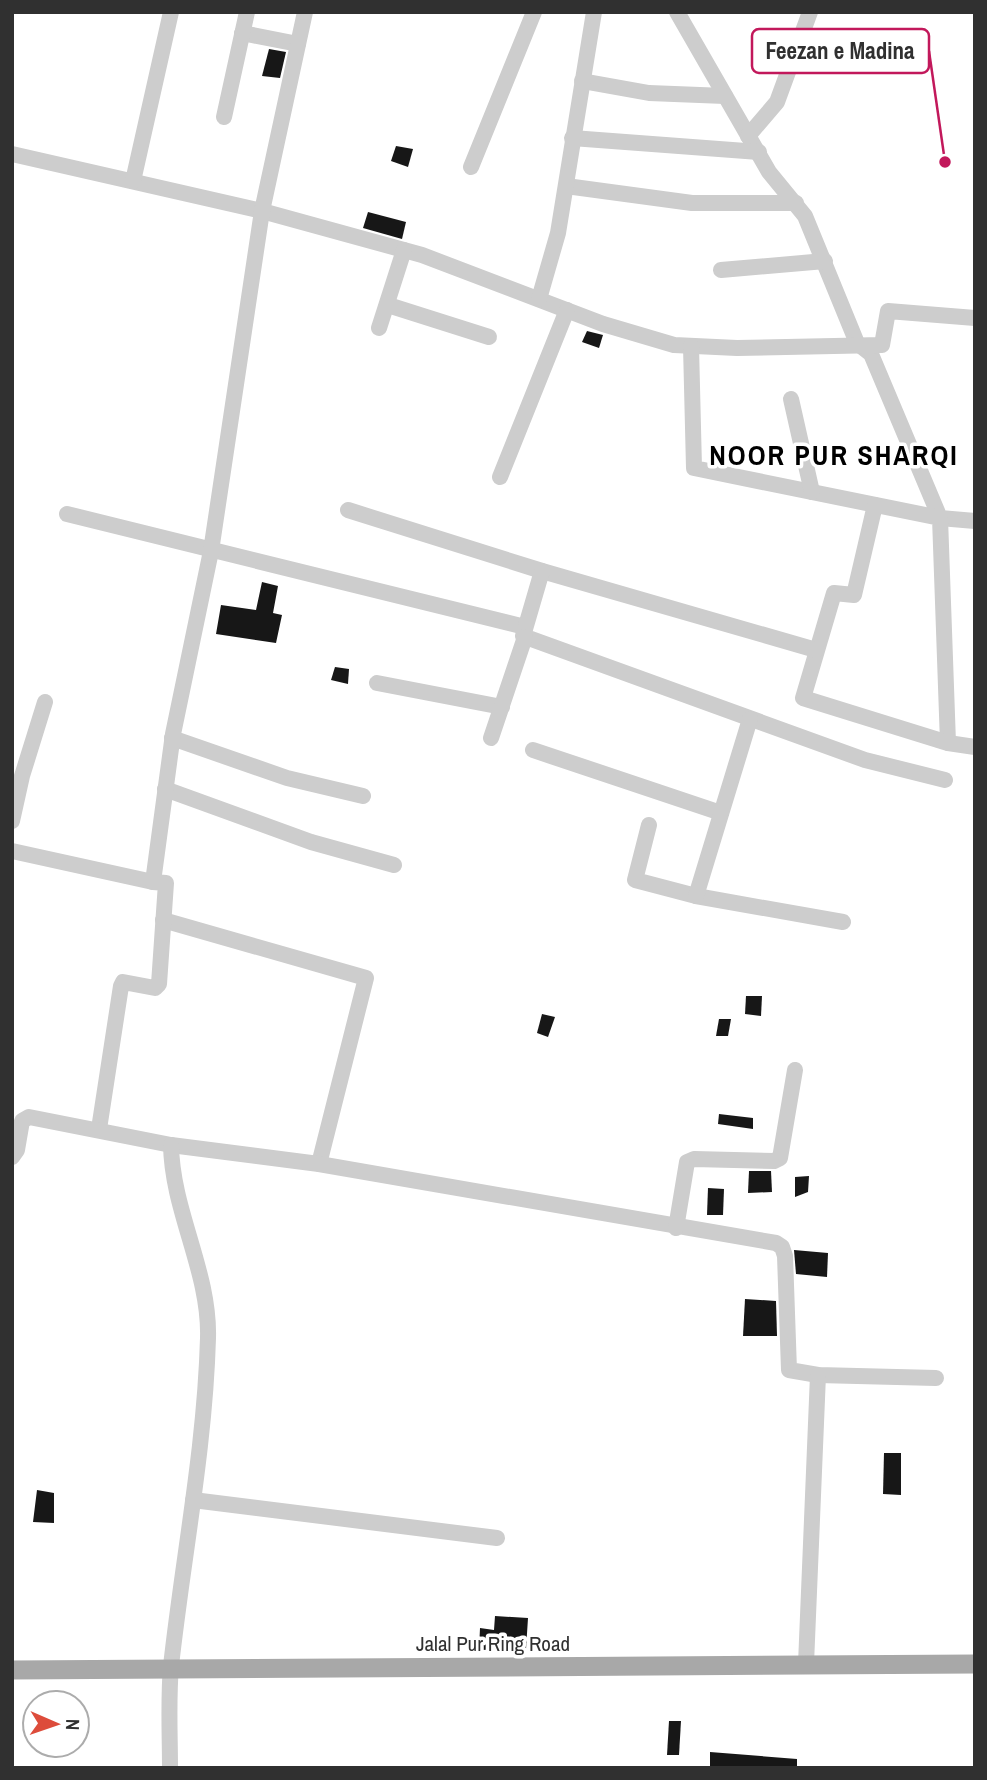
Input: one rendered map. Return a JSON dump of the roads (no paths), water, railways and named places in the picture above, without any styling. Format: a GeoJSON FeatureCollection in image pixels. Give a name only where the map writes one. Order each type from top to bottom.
{"type":"FeatureCollection","features":[{"type":"Feature","properties":{"kind":"main road","name":"Jalal Pur Ring Road"},"geometry":{"type":"LineString","coordinates":[[12,1670],[975,1664]]}},
{"type":"Feature","properties":{"kind":"street"},"geometry":{"type":"LineString","coordinates":[[133,181],[171,12]]}},
{"type":"Feature","properties":{"kind":"street"},"geometry":{"type":"LineString","coordinates":[[224,117],[247,12]]}},
{"type":"Feature","properties":{"kind":"street"},"geometry":{"type":"LineString","coordinates":[[153,882],[172,738],[211,551],[262,211],[305,12]]}},
{"type":"Feature","properties":{"kind":"street"},"geometry":{"type":"LineString","coordinates":[[471,167],[534,12]]}},
{"type":"Feature","properties":{"kind":"street"},"geometry":{"type":"LineString","coordinates":[[538,299],[558,233],[594,12]]}},
{"type":"Feature","properties":{"kind":"street"},"geometry":{"type":"LineString","coordinates":[[677,12],[769,172],[796,203],[825,261],[857,343],[871,354],[940,518],[948,743]]}},
{"type":"Feature","properties":{"kind":"street"},"geometry":{"type":"LineString","coordinates":[[748,136],[777,102],[810,12]]}},
{"type":"Feature","properties":{"kind":"street"},"geometry":{"type":"LineString","coordinates":[[242,33],[298,44]]}},
{"type":"Feature","properties":{"kind":"street"},"geometry":{"type":"LineString","coordinates":[[582,81],[649,93],[726,96]]}},
{"type":"Feature","properties":{"kind":"street"},"geometry":{"type":"LineString","coordinates":[[572,138],[758,152]]}},
{"type":"Feature","properties":{"kind":"street"},"geometry":{"type":"LineString","coordinates":[[12,154],[262,211],[404,250],[567,310],[674,345],[737,348],[884,344],[888,311],[975,317]]}},
{"type":"Feature","properties":{"kind":"street"},"geometry":{"type":"LineString","coordinates":[[566,186],[692,203],[796,203]]}},
{"type":"Feature","properties":{"kind":"street"},"geometry":{"type":"LineString","coordinates":[[379,328],[404,250]]}},
{"type":"Feature","properties":{"kind":"street"},"geometry":{"type":"LineString","coordinates":[[721,270],[825,261]]}},
{"type":"Feature","properties":{"kind":"street"},"geometry":{"type":"LineString","coordinates":[[388,305],[489,337]]}},
{"type":"Feature","properties":{"kind":"street"},"geometry":{"type":"LineString","coordinates":[[500,477],[567,310]]}},
{"type":"Feature","properties":{"kind":"street"},"geometry":{"type":"LineString","coordinates":[[691,346],[694,468],[940,518],[975,521]]}},
{"type":"Feature","properties":{"kind":"street"},"geometry":{"type":"LineString","coordinates":[[791,400],[812,492]]}},
{"type":"Feature","properties":{"kind":"street"},"geometry":{"type":"LineString","coordinates":[[875,505],[854,595],[834,593],[803,698],[948,743],[975,747]]}},
{"type":"Feature","properties":{"kind":"street"},"geometry":{"type":"LineString","coordinates":[[348,510],[542,571],[816,650]]}},
{"type":"Feature","properties":{"kind":"street"},"geometry":{"type":"LineString","coordinates":[[67,514],[525,632],[750,719],[865,760],[945,780]]}},
{"type":"Feature","properties":{"kind":"street"},"geometry":{"type":"LineString","coordinates":[[491,738],[542,571]]}},
{"type":"Feature","properties":{"kind":"street"},"geometry":{"type":"LineString","coordinates":[[377,683],[502,707]]}},
{"type":"Feature","properties":{"kind":"street"},"geometry":{"type":"LineString","coordinates":[[12,821],[22,776],[45,702]]}},
{"type":"Feature","properties":{"kind":"street"},"geometry":{"type":"LineString","coordinates":[[696,896],[750,719]]}},
{"type":"Feature","properties":{"kind":"street"},"geometry":{"type":"LineString","coordinates":[[172,738],[287,778],[363,796]]}},
{"type":"Feature","properties":{"kind":"street"},"geometry":{"type":"LineString","coordinates":[[533,750],[721,813]]}},
{"type":"Feature","properties":{"kind":"street"},"geometry":{"type":"LineString","coordinates":[[165,789],[311,842],[394,865]]}},
{"type":"Feature","properties":{"kind":"street"},"geometry":{"type":"LineString","coordinates":[[649,825],[635,880],[696,896],[843,922]]}},
{"type":"Feature","properties":{"kind":"street"},"geometry":{"type":"LineString","coordinates":[[12,851],[166,883],[157,987],[130,982],[123,982],[121,986],[99,1129]]}},
{"type":"Feature","properties":{"kind":"street"},"geometry":{"type":"LineString","coordinates":[[163,920],[366,978],[319,1164]]}},
{"type":"Feature","properties":{"kind":"street"},"geometry":{"type":"LineString","coordinates":[[676,1228],[687,1162],[694,1159],[774,1161],[780,1158],[795,1070]]}},
{"type":"Feature","properties":{"kind":"street"},"geometry":{"type":"LineString","coordinates":[[12,1157],[18,1150],[24,1118],[99,1129],[171,1145],[319,1164],[676,1228],[776,1243],[782,1247],[785,1256],[787,1366],[793,1371],[818,1375],[936,1378]]}},
{"type":"Feature","properties":{"kind":"street"},"geometry":{"type":"LineString","coordinates":[[170,1768],[171,1669],[193,1500],[208,1336],[201,1280],[172,1174],[171,1145]]}},
{"type":"Feature","properties":{"kind":"street"},"geometry":{"type":"LineString","coordinates":[[806,1664],[818,1375]]}},
{"type":"Feature","properties":{"kind":"street"},"geometry":{"type":"LineString","coordinates":[[193,1500],[497,1538]]}},
{"type":"Feature","properties":{"kind":"place","name":"Feezan e Madina"},"geometry":{"type":"Point","coordinates":[945,162]}},
{"type":"Feature","properties":{"kind":"district","name":"NOOR PUR SHARQI"},"geometry":{"type":"Point","coordinates":[834,455]}}]}
